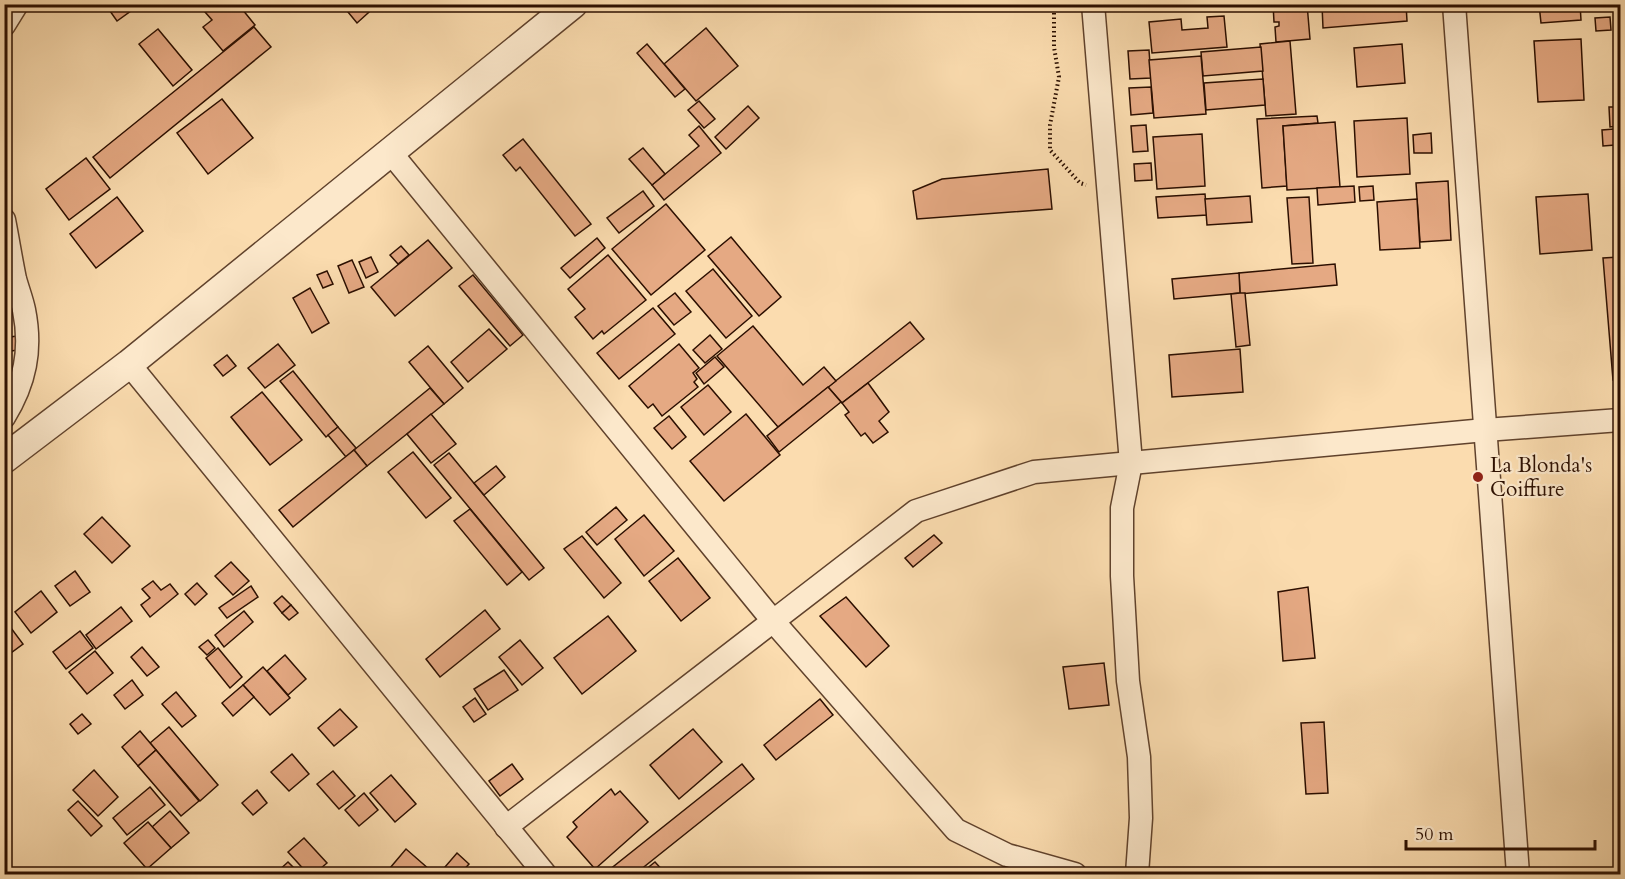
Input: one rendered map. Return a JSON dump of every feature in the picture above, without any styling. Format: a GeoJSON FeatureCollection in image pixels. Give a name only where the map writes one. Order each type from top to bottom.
{"type":"FeatureCollection","features":[{"type":"Feature","properties":{"kind":"street"},"geometry":{"type":"LineString","coordinates":[[4,25],[16,4]]}},
{"type":"Feature","properties":{"kind":"street"},"geometry":{"type":"LineString","coordinates":[[4,459],[129,364],[573,4]]}},
{"type":"Feature","properties":{"kind":"street"},"geometry":{"type":"LineString","coordinates":[[1093,4],[1131,463],[1122,508],[1122,576],[1128,681],[1139,757],[1142,818],[1137,874]]}},
{"type":"Feature","properties":{"kind":"street"},"geometry":{"type":"LineString","coordinates":[[1454,4],[1518,874]]}},
{"type":"Feature","properties":{"kind":"street"},"geometry":{"type":"LineString","coordinates":[[391,153],[774,621],[957,830],[1007,855],[1076,874]]}},
{"type":"Feature","properties":{"kind":"street"},"geometry":{"type":"LineString","coordinates":[[4,220],[27,335],[26,370],[15,399],[4,417]]}},
{"type":"Feature","properties":{"kind":"street"},"geometry":{"type":"LineString","coordinates":[[129,364],[545,874]]}},
{"type":"Feature","properties":{"kind":"street"},"geometry":{"type":"LineString","coordinates":[[506,827],[916,511],[1034,472],[1485,430],[1620,420]]}},
{"type":"Feature","properties":{"kind":"path"},"geometry":{"type":"LineString","coordinates":[[1054,4],[1054,47],[1059,77],[1050,125],[1050,150],[1080,183],[1109,192]]}},
{"type":"Feature","properties":{"kind":"building"},"geometry":{"type":"Polygon","coordinates":[[[105,4],[132,4],[135,8],[117,21],[105,4]]]}},
{"type":"Feature","properties":{"kind":"building"},"geometry":{"type":"Polygon","coordinates":[[[198,4],[238,4],[255,25],[223,51],[203,27],[212,20],[198,4]]]}},
{"type":"Feature","properties":{"kind":"building"},"geometry":{"type":"Polygon","coordinates":[[[356,4],[378,4],[357,23],[348,12],[356,4]]]}},
{"type":"Feature","properties":{"kind":"building"},"geometry":{"type":"Polygon","coordinates":[[[1273,4],[1307,4],[1310,39],[1276,42],[1275,27],[1279,26],[1279,22],[1274,22],[1273,4]]]}},
{"type":"Feature","properties":{"kind":"building"},"geometry":{"type":"Polygon","coordinates":[[[1406,4],[1407,21],[1323,28],[1322,5],[1406,4]]]}},
{"type":"Feature","properties":{"kind":"building"},"geometry":{"type":"Polygon","coordinates":[[[1539,4],[1580,4],[1581,20],[1541,23],[1539,4]]]}},
{"type":"Feature","properties":{"kind":"building"},"geometry":{"type":"Polygon","coordinates":[[[1224,16],[1227,47],[1152,53],[1149,22],[1181,19],[1182,30],[1208,28],[1207,17],[1224,16]]]}},
{"type":"Feature","properties":{"kind":"building"},"geometry":{"type":"Polygon","coordinates":[[[1610,17],[1611,30],[1596,31],[1595,18],[1610,17]]]}},
{"type":"Feature","properties":{"kind":"building"},"geometry":{"type":"Polygon","coordinates":[[[254,27],[271,47],[110,178],[93,157],[254,27]]]}},
{"type":"Feature","properties":{"kind":"building"},"geometry":{"type":"Polygon","coordinates":[[[706,28],[738,66],[696,101],[664,64],[706,28]]]}},
{"type":"Feature","properties":{"kind":"building"},"geometry":{"type":"Polygon","coordinates":[[[158,29],[192,70],[173,86],[139,44],[158,29]]]}},
{"type":"Feature","properties":{"kind":"building"},"geometry":{"type":"Polygon","coordinates":[[[1581,39],[1584,100],[1538,102],[1534,41],[1581,39]]]}},
{"type":"Feature","properties":{"kind":"building"},"geometry":{"type":"Polygon","coordinates":[[[1290,41],[1296,114],[1266,116],[1260,44],[1290,41]]]}},
{"type":"Feature","properties":{"kind":"building"},"geometry":{"type":"Polygon","coordinates":[[[647,44],[685,89],[675,97],[637,53],[647,44]]]}},
{"type":"Feature","properties":{"kind":"building"},"geometry":{"type":"Polygon","coordinates":[[[1402,44],[1405,83],[1357,87],[1354,48],[1402,44]]]}},
{"type":"Feature","properties":{"kind":"building"},"geometry":{"type":"Polygon","coordinates":[[[1261,47],[1263,71],[1203,76],[1201,52],[1261,47]]]}},
{"type":"Feature","properties":{"kind":"building"},"geometry":{"type":"Polygon","coordinates":[[[1149,50],[1151,78],[1130,79],[1128,51],[1149,50]]]}},
{"type":"Feature","properties":{"kind":"building"},"geometry":{"type":"Polygon","coordinates":[[[1201,56],[1206,114],[1154,118],[1149,60],[1201,56]]]}},
{"type":"Feature","properties":{"kind":"building"},"geometry":{"type":"Polygon","coordinates":[[[1263,79],[1265,105],[1206,110],[1204,83],[1263,79]]]}},
{"type":"Feature","properties":{"kind":"building"},"geometry":{"type":"Polygon","coordinates":[[[1151,87],[1153,113],[1131,115],[1129,88],[1151,87]]]}},
{"type":"Feature","properties":{"kind":"building"},"geometry":{"type":"Polygon","coordinates":[[[222,99],[253,138],[208,174],[177,133],[222,99]]]}},
{"type":"Feature","properties":{"kind":"building"},"geometry":{"type":"Polygon","coordinates":[[[699,101],[715,119],[704,128],[688,110],[699,101]]]}},
{"type":"Feature","properties":{"kind":"building"},"geometry":{"type":"Polygon","coordinates":[[[748,106],[759,118],[726,149],[715,137],[748,106]]]}},
{"type":"Feature","properties":{"kind":"building"},"geometry":{"type":"Polygon","coordinates":[[[1609,107],[1620,107],[1620,184],[1615,184],[1614,164],[1619,164],[1617,126],[1610,127],[1609,107]]]}},
{"type":"Feature","properties":{"kind":"building"},"geometry":{"type":"Polygon","coordinates":[[[1317,116],[1318,123],[1283,126],[1287,186],[1262,188],[1257,119],[1317,116]]]}},
{"type":"Feature","properties":{"kind":"building"},"geometry":{"type":"Polygon","coordinates":[[[1407,118],[1410,174],[1357,177],[1354,121],[1407,118]]]}},
{"type":"Feature","properties":{"kind":"building"},"geometry":{"type":"Polygon","coordinates":[[[1335,122],[1340,187],[1287,190],[1283,126],[1335,122]]]}},
{"type":"Feature","properties":{"kind":"building"},"geometry":{"type":"Polygon","coordinates":[[[1146,125],[1148,151],[1133,152],[1131,126],[1146,125]]]}},
{"type":"Feature","properties":{"kind":"building"},"geometry":{"type":"Polygon","coordinates":[[[699,126],[721,153],[664,200],[652,185],[699,146],[689,135],[699,126]]]}},
{"type":"Feature","properties":{"kind":"building"},"geometry":{"type":"Polygon","coordinates":[[[1614,129],[1615,145],[1603,146],[1602,130],[1614,129]]]}},
{"type":"Feature","properties":{"kind":"building"},"geometry":{"type":"Polygon","coordinates":[[[1431,133],[1432,153],[1414,153],[1413,135],[1431,133]]]}},
{"type":"Feature","properties":{"kind":"building"},"geometry":{"type":"Polygon","coordinates":[[[1202,134],[1205,186],[1157,189],[1153,137],[1202,134]]]}},
{"type":"Feature","properties":{"kind":"building"},"geometry":{"type":"Polygon","coordinates":[[[523,139],[591,224],[575,236],[520,167],[516,171],[503,155],[523,139]]]}},
{"type":"Feature","properties":{"kind":"building"},"geometry":{"type":"Polygon","coordinates":[[[643,148],[665,174],[652,185],[629,159],[643,148]]]}},
{"type":"Feature","properties":{"kind":"building"},"geometry":{"type":"Polygon","coordinates":[[[86,158],[110,189],[69,220],[46,189],[86,158]]]}},
{"type":"Feature","properties":{"kind":"building"},"geometry":{"type":"Polygon","coordinates":[[[1151,163],[1152,180],[1135,181],[1134,164],[1151,163]]]}},
{"type":"Feature","properties":{"kind":"building"},"geometry":{"type":"Polygon","coordinates":[[[1048,169],[1052,209],[917,219],[913,191],[942,179],[1048,169]]]}},
{"type":"Feature","properties":{"kind":"building"},"geometry":{"type":"Polygon","coordinates":[[[1448,181],[1451,240],[1420,242],[1416,183],[1448,181]]]}},
{"type":"Feature","properties":{"kind":"building"},"geometry":{"type":"Polygon","coordinates":[[[1354,186],[1355,202],[1318,205],[1317,188],[1354,186]]]}},
{"type":"Feature","properties":{"kind":"building"},"geometry":{"type":"Polygon","coordinates":[[[1373,186],[1374,200],[1360,201],[1359,187],[1373,186]]]}},
{"type":"Feature","properties":{"kind":"building"},"geometry":{"type":"Polygon","coordinates":[[[643,191],[654,206],[619,233],[607,218],[643,191]]]}},
{"type":"Feature","properties":{"kind":"building"},"geometry":{"type":"Polygon","coordinates":[[[1205,194],[1207,215],[1158,218],[1156,197],[1205,194]]]}},
{"type":"Feature","properties":{"kind":"building"},"geometry":{"type":"Polygon","coordinates":[[[1588,194],[1592,250],[1540,254],[1536,197],[1588,194]]]}},
{"type":"Feature","properties":{"kind":"building"},"geometry":{"type":"Polygon","coordinates":[[[1250,196],[1252,222],[1207,225],[1205,199],[1250,196]]]}},
{"type":"Feature","properties":{"kind":"building"},"geometry":{"type":"Polygon","coordinates":[[[117,197],[143,231],[96,268],[70,234],[117,197]]]}},
{"type":"Feature","properties":{"kind":"building"},"geometry":{"type":"Polygon","coordinates":[[[1309,197],[1313,263],[1292,264],[1287,198],[1309,197]]]}},
{"type":"Feature","properties":{"kind":"building"},"geometry":{"type":"Polygon","coordinates":[[[1417,199],[1420,248],[1380,250],[1377,202],[1417,199]]]}},
{"type":"Feature","properties":{"kind":"building"},"geometry":{"type":"Polygon","coordinates":[[[666,204],[705,250],[651,295],[612,249],[666,204]]]}},
{"type":"Feature","properties":{"kind":"building"},"geometry":{"type":"Polygon","coordinates":[[[731,237],[781,297],[759,316],[708,256],[731,237]]]}},
{"type":"Feature","properties":{"kind":"building"},"geometry":{"type":"Polygon","coordinates":[[[597,238],[605,248],[570,278],[561,268],[597,238]]]}},
{"type":"Feature","properties":{"kind":"building"},"geometry":{"type":"Polygon","coordinates":[[[428,240],[452,268],[395,316],[371,287],[428,240]]]}},
{"type":"Feature","properties":{"kind":"building"},"geometry":{"type":"Polygon","coordinates":[[[401,246],[409,255],[398,264],[390,255],[401,246]]]}},
{"type":"Feature","properties":{"kind":"building"},"geometry":{"type":"Polygon","coordinates":[[[608,255],[646,300],[604,334],[602,331],[593,339],[575,317],[585,309],[568,289],[608,255]]]}},
{"type":"Feature","properties":{"kind":"building"},"geometry":{"type":"Polygon","coordinates":[[[371,257],[378,272],[366,278],[359,262],[371,257]]]}},
{"type":"Feature","properties":{"kind":"building"},"geometry":{"type":"Polygon","coordinates":[[[1619,257],[1620,380],[1613,380],[1603,258],[1619,257]]]}},
{"type":"Feature","properties":{"kind":"building"},"geometry":{"type":"Polygon","coordinates":[[[352,260],[364,287],[349,293],[338,266],[352,260]]]}},
{"type":"Feature","properties":{"kind":"building"},"geometry":{"type":"Polygon","coordinates":[[[1335,264],[1337,285],[1240,294],[1239,273],[1335,264]]]}},
{"type":"Feature","properties":{"kind":"building"},"geometry":{"type":"Polygon","coordinates":[[[713,269],[752,316],[726,338],[686,291],[713,269]]]}},
{"type":"Feature","properties":{"kind":"building"},"geometry":{"type":"Polygon","coordinates":[[[327,271],[333,284],[323,288],[317,275],[327,271]]]}},
{"type":"Feature","properties":{"kind":"building"},"geometry":{"type":"Polygon","coordinates":[[[1239,273],[1240,293],[1174,299],[1172,279],[1239,273]]]}},
{"type":"Feature","properties":{"kind":"building"},"geometry":{"type":"Polygon","coordinates":[[[473,275],[523,335],[510,346],[459,286],[473,275]]]}},
{"type":"Feature","properties":{"kind":"building"},"geometry":{"type":"Polygon","coordinates":[[[310,288],[329,323],[312,333],[293,298],[310,288]]]}},
{"type":"Feature","properties":{"kind":"building"},"geometry":{"type":"Polygon","coordinates":[[[675,293],[691,312],[674,325],[658,306],[675,293]]]}},
{"type":"Feature","properties":{"kind":"building"},"geometry":{"type":"Polygon","coordinates":[[[1245,293],[1250,345],[1236,347],[1231,294],[1245,293]]]}},
{"type":"Feature","properties":{"kind":"building"},"geometry":{"type":"Polygon","coordinates":[[[653,308],[675,334],[619,379],[597,353],[653,308]]]}},
{"type":"Feature","properties":{"kind":"building"},"geometry":{"type":"Polygon","coordinates":[[[910,322],[924,339],[842,403],[828,387],[910,322]]]}},
{"type":"Feature","properties":{"kind":"building"},"geometry":{"type":"Polygon","coordinates":[[[753,326],[803,385],[824,367],[836,381],[778,427],[717,356],[753,326]]]}},
{"type":"Feature","properties":{"kind":"building"},"geometry":{"type":"Polygon","coordinates":[[[489,329],[507,349],[468,382],[451,362],[489,329]]]}},
{"type":"Feature","properties":{"kind":"building"},"geometry":{"type":"Polygon","coordinates":[[[23,335],[25,349],[4,352],[4,338],[23,335]]]}},
{"type":"Feature","properties":{"kind":"building"},"geometry":{"type":"Polygon","coordinates":[[[710,335],[722,349],[705,363],[693,350],[710,335]]]}},
{"type":"Feature","properties":{"kind":"building"},"geometry":{"type":"Polygon","coordinates":[[[278,344],[295,365],[265,388],[248,368],[278,344]]]}},
{"type":"Feature","properties":{"kind":"building"},"geometry":{"type":"Polygon","coordinates":[[[679,344],[699,368],[693,373],[697,379],[694,382],[698,387],[662,416],[653,404],[648,408],[629,386],[679,344]]]}},
{"type":"Feature","properties":{"kind":"building"},"geometry":{"type":"Polygon","coordinates":[[[428,346],[463,388],[444,404],[409,362],[428,346]]]}},
{"type":"Feature","properties":{"kind":"building"},"geometry":{"type":"Polygon","coordinates":[[[1240,349],[1243,392],[1172,397],[1169,355],[1240,349]]]}},
{"type":"Feature","properties":{"kind":"building"},"geometry":{"type":"Polygon","coordinates":[[[227,355],[236,366],[223,376],[214,365],[227,355]]]}},
{"type":"Feature","properties":{"kind":"building"},"geometry":{"type":"Polygon","coordinates":[[[715,357],[724,367],[704,384],[696,373],[715,357]]]}},
{"type":"Feature","properties":{"kind":"building"},"geometry":{"type":"Polygon","coordinates":[[[293,371],[338,427],[326,437],[280,381],[293,371]]]}},
{"type":"Feature","properties":{"kind":"building"},"geometry":{"type":"Polygon","coordinates":[[[868,383],[889,412],[879,421],[888,432],[873,443],[865,433],[861,436],[845,415],[849,412],[842,403],[868,383]]]}},
{"type":"Feature","properties":{"kind":"building"},"geometry":{"type":"Polygon","coordinates":[[[708,385],[731,412],[704,435],[681,407],[708,385]]]}},
{"type":"Feature","properties":{"kind":"building"},"geometry":{"type":"Polygon","coordinates":[[[828,387],[841,402],[779,452],[767,436],[828,387]]]}},
{"type":"Feature","properties":{"kind":"building"},"geometry":{"type":"Polygon","coordinates":[[[430,388],[444,404],[367,466],[354,450],[430,388]]]}},
{"type":"Feature","properties":{"kind":"building"},"geometry":{"type":"Polygon","coordinates":[[[262,392],[302,440],[270,465],[231,417],[262,392]]]}},
{"type":"Feature","properties":{"kind":"building"},"geometry":{"type":"Polygon","coordinates":[[[431,414],[456,444],[431,463],[407,434],[431,414]]]}},
{"type":"Feature","properties":{"kind":"building"},"geometry":{"type":"Polygon","coordinates":[[[746,414],[780,455],[724,501],[690,461],[746,414]]]}},
{"type":"Feature","properties":{"kind":"building"},"geometry":{"type":"Polygon","coordinates":[[[669,416],[686,437],[672,449],[654,428],[669,416]]]}},
{"type":"Feature","properties":{"kind":"building"},"geometry":{"type":"Polygon","coordinates":[[[338,427],[356,448],[346,457],[328,435],[338,427]]]}},
{"type":"Feature","properties":{"kind":"building"},"geometry":{"type":"Polygon","coordinates":[[[354,450],[367,466],[293,527],[279,510],[354,450]]]}},
{"type":"Feature","properties":{"kind":"building"},"geometry":{"type":"Polygon","coordinates":[[[413,452],[451,498],[426,518],[388,472],[413,452]]]}},
{"type":"Feature","properties":{"kind":"building"},"geometry":{"type":"Polygon","coordinates":[[[449,453],[544,568],[529,580],[434,465],[449,453]]]}},
{"type":"Feature","properties":{"kind":"building"},"geometry":{"type":"Polygon","coordinates":[[[496,466],[505,477],[484,495],[474,483],[496,466]]]}},
{"type":"Feature","properties":{"kind":"building"},"geometry":{"type":"Polygon","coordinates":[[[616,507],[627,520],[597,545],[586,532],[616,507]]]}},
{"type":"Feature","properties":{"kind":"building"},"geometry":{"type":"Polygon","coordinates":[[[470,509],[522,572],[507,585],[454,521],[470,509]]]}},
{"type":"Feature","properties":{"kind":"building"},"geometry":{"type":"Polygon","coordinates":[[[644,515],[674,551],[644,576],[615,539],[644,515]]]}},
{"type":"Feature","properties":{"kind":"building"},"geometry":{"type":"Polygon","coordinates":[[[102,517],[130,546],[112,563],[84,534],[102,517]]]}},
{"type":"Feature","properties":{"kind":"building"},"geometry":{"type":"Polygon","coordinates":[[[934,535],[942,543],[913,567],[905,558],[934,535]]]}},
{"type":"Feature","properties":{"kind":"building"},"geometry":{"type":"Polygon","coordinates":[[[582,536],[621,583],[604,598],[564,549],[582,536]]]}},
{"type":"Feature","properties":{"kind":"building"},"geometry":{"type":"Polygon","coordinates":[[[678,558],[710,598],[681,621],[649,581],[678,558]]]}},
{"type":"Feature","properties":{"kind":"building"},"geometry":{"type":"Polygon","coordinates":[[[231,562],[249,581],[233,595],[215,576],[231,562]]]}},
{"type":"Feature","properties":{"kind":"building"},"geometry":{"type":"Polygon","coordinates":[[[75,571],[90,592],[70,606],[55,586],[75,571]]]}},
{"type":"Feature","properties":{"kind":"building"},"geometry":{"type":"Polygon","coordinates":[[[153,581],[161,590],[170,584],[178,594],[150,617],[141,605],[150,598],[142,589],[153,581]]]}},
{"type":"Feature","properties":{"kind":"building"},"geometry":{"type":"Polygon","coordinates":[[[197,583],[207,594],[195,605],[185,594],[197,583]]]}},
{"type":"Feature","properties":{"kind":"building"},"geometry":{"type":"Polygon","coordinates":[[[251,586],[258,597],[227,618],[219,608],[251,586]]]}},
{"type":"Feature","properties":{"kind":"building"},"geometry":{"type":"Polygon","coordinates":[[[1308,587],[1315,658],[1283,661],[1278,592],[1308,587]]]}},
{"type":"Feature","properties":{"kind":"building"},"geometry":{"type":"Polygon","coordinates":[[[41,591],[57,612],[31,633],[15,612],[41,591]]]}},
{"type":"Feature","properties":{"kind":"building"},"geometry":{"type":"Polygon","coordinates":[[[282,596],[291,605],[282,613],[274,603],[282,596]]]}},
{"type":"Feature","properties":{"kind":"building"},"geometry":{"type":"Polygon","coordinates":[[[846,597],[889,646],[866,667],[820,616],[846,597]]]}},
{"type":"Feature","properties":{"kind":"building"},"geometry":{"type":"Polygon","coordinates":[[[291,605],[298,613],[289,620],[282,613],[291,605]]]}},
{"type":"Feature","properties":{"kind":"building"},"geometry":{"type":"Polygon","coordinates":[[[121,607],[132,621],[96,649],[86,635],[121,607]]]}},
{"type":"Feature","properties":{"kind":"building"},"geometry":{"type":"Polygon","coordinates":[[[485,610],[500,629],[440,677],[426,659],[485,610]]]}},
{"type":"Feature","properties":{"kind":"building"},"geometry":{"type":"Polygon","coordinates":[[[244,611],[253,622],[224,647],[215,635],[244,611]]]}},
{"type":"Feature","properties":{"kind":"building"},"geometry":{"type":"Polygon","coordinates":[[[608,616],[636,651],[582,694],[554,658],[608,616]]]}},
{"type":"Feature","properties":{"kind":"building"},"geometry":{"type":"Polygon","coordinates":[[[8,624],[23,644],[4,658],[4,627],[8,624]]]}},
{"type":"Feature","properties":{"kind":"building"},"geometry":{"type":"Polygon","coordinates":[[[80,631],[93,648],[66,669],[53,652],[80,631]]]}},
{"type":"Feature","properties":{"kind":"building"},"geometry":{"type":"Polygon","coordinates":[[[208,640],[215,648],[207,655],[199,647],[208,640]]]}},
{"type":"Feature","properties":{"kind":"building"},"geometry":{"type":"Polygon","coordinates":[[[520,640],[543,668],[522,685],[499,657],[520,640]]]}},
{"type":"Feature","properties":{"kind":"building"},"geometry":{"type":"Polygon","coordinates":[[[142,647],[159,667],[147,676],[131,657],[142,647]]]}},
{"type":"Feature","properties":{"kind":"building"},"geometry":{"type":"Polygon","coordinates":[[[218,648],[242,677],[230,688],[206,658],[218,648]]]}},
{"type":"Feature","properties":{"kind":"building"},"geometry":{"type":"Polygon","coordinates":[[[95,651],[113,673],[87,694],[69,672],[95,651]]]}},
{"type":"Feature","properties":{"kind":"building"},"geometry":{"type":"Polygon","coordinates":[[[285,655],[306,679],[288,695],[267,671],[285,655]]]}},
{"type":"Feature","properties":{"kind":"building"},"geometry":{"type":"Polygon","coordinates":[[[1104,663],[1109,705],[1069,709],[1063,667],[1104,663]]]}},
{"type":"Feature","properties":{"kind":"building"},"geometry":{"type":"Polygon","coordinates":[[[263,667],[290,698],[270,715],[243,685],[263,667]]]}},
{"type":"Feature","properties":{"kind":"building"},"geometry":{"type":"Polygon","coordinates":[[[504,670],[518,690],[488,710],[474,689],[504,670]]]}},
{"type":"Feature","properties":{"kind":"building"},"geometry":{"type":"Polygon","coordinates":[[[132,680],[143,695],[125,709],[114,695],[132,680]]]}},
{"type":"Feature","properties":{"kind":"building"},"geometry":{"type":"Polygon","coordinates":[[[243,685],[254,697],[233,716],[222,703],[243,685]]]}},
{"type":"Feature","properties":{"kind":"building"},"geometry":{"type":"Polygon","coordinates":[[[176,692],[196,716],[182,727],[162,704],[176,692]]]}},
{"type":"Feature","properties":{"kind":"building"},"geometry":{"type":"Polygon","coordinates":[[[475,698],[486,714],[474,722],[463,707],[475,698]]]}},
{"type":"Feature","properties":{"kind":"building"},"geometry":{"type":"Polygon","coordinates":[[[820,699],[833,715],[776,760],[764,745],[820,699]]]}},
{"type":"Feature","properties":{"kind":"building"},"geometry":{"type":"Polygon","coordinates":[[[340,709],[357,727],[334,746],[318,728],[340,709]]]}},
{"type":"Feature","properties":{"kind":"building"},"geometry":{"type":"Polygon","coordinates":[[[82,714],[91,724],[78,734],[70,724],[82,714]]]}},
{"type":"Feature","properties":{"kind":"building"},"geometry":{"type":"Polygon","coordinates":[[[1324,722],[1328,793],[1306,794],[1301,723],[1324,722]]]}},
{"type":"Feature","properties":{"kind":"building"},"geometry":{"type":"Polygon","coordinates":[[[169,727],[218,785],[200,801],[150,743],[169,727]]]}},
{"type":"Feature","properties":{"kind":"building"},"geometry":{"type":"Polygon","coordinates":[[[693,729],[722,762],[679,799],[650,765],[693,729]]]}},
{"type":"Feature","properties":{"kind":"building"},"geometry":{"type":"Polygon","coordinates":[[[140,731],[156,750],[138,766],[122,747],[140,731]]]}},
{"type":"Feature","properties":{"kind":"building"},"geometry":{"type":"Polygon","coordinates":[[[156,750],[199,801],[181,816],[138,766],[156,750]]]}},
{"type":"Feature","properties":{"kind":"building"},"geometry":{"type":"Polygon","coordinates":[[[292,754],[309,774],[289,791],[271,772],[292,754]]]}},
{"type":"Feature","properties":{"kind":"building"},"geometry":{"type":"Polygon","coordinates":[[[512,764],[523,779],[500,796],[489,781],[512,764]]]}},
{"type":"Feature","properties":{"kind":"building"},"geometry":{"type":"Polygon","coordinates":[[[742,764],[754,779],[635,874],[604,874],[742,764]]]}},
{"type":"Feature","properties":{"kind":"building"},"geometry":{"type":"Polygon","coordinates":[[[94,770],[118,797],[98,816],[73,790],[94,770]]]}},
{"type":"Feature","properties":{"kind":"building"},"geometry":{"type":"Polygon","coordinates":[[[333,771],[355,796],[339,809],[317,784],[333,771]]]}},
{"type":"Feature","properties":{"kind":"building"},"geometry":{"type":"Polygon","coordinates":[[[391,775],[416,804],[395,822],[370,793],[391,775]]]}},
{"type":"Feature","properties":{"kind":"building"},"geometry":{"type":"Polygon","coordinates":[[[150,787],[165,805],[127,835],[113,818],[150,787]]]}},
{"type":"Feature","properties":{"kind":"building"},"geometry":{"type":"Polygon","coordinates":[[[611,789],[615,795],[620,791],[648,822],[595,869],[567,837],[577,827],[573,822],[611,789]]]}},
{"type":"Feature","properties":{"kind":"building"},"geometry":{"type":"Polygon","coordinates":[[[257,790],[267,803],[253,815],[242,803],[257,790]]]}},
{"type":"Feature","properties":{"kind":"building"},"geometry":{"type":"Polygon","coordinates":[[[364,793],[378,810],[359,826],[345,810],[364,793]]]}},
{"type":"Feature","properties":{"kind":"building"},"geometry":{"type":"Polygon","coordinates":[[[78,801],[102,826],[91,836],[68,810],[78,801]]]}},
{"type":"Feature","properties":{"kind":"building"},"geometry":{"type":"Polygon","coordinates":[[[170,811],[189,833],[171,848],[152,827],[170,811]]]}},
{"type":"Feature","properties":{"kind":"building"},"geometry":{"type":"Polygon","coordinates":[[[148,822],[171,848],[147,869],[124,843],[148,822]]]}},
{"type":"Feature","properties":{"kind":"building"},"geometry":{"type":"Polygon","coordinates":[[[304,838],[327,863],[314,874],[308,874],[288,852],[304,838]]]}},
{"type":"Feature","properties":{"kind":"building"},"geometry":{"type":"Polygon","coordinates":[[[406,849],[430,870],[426,874],[397,874],[390,868],[406,849]]]}},
{"type":"Feature","properties":{"kind":"building"},"geometry":{"type":"Polygon","coordinates":[[[457,853],[469,864],[460,874],[439,874],[457,853]]]}},
{"type":"Feature","properties":{"kind":"building"},"geometry":{"type":"Polygon","coordinates":[[[288,862],[300,874],[275,874],[288,862]]]}},
{"type":"Feature","properties":{"kind":"building"},"geometry":{"type":"Polygon","coordinates":[[[655,862],[666,874],[640,874],[655,862]]]}},
{"type":"Feature","properties":{"kind":"place","name":"La Blonda's Coiffure"},"geometry":{"type":"Point","coordinates":[1478,477]}}]}
